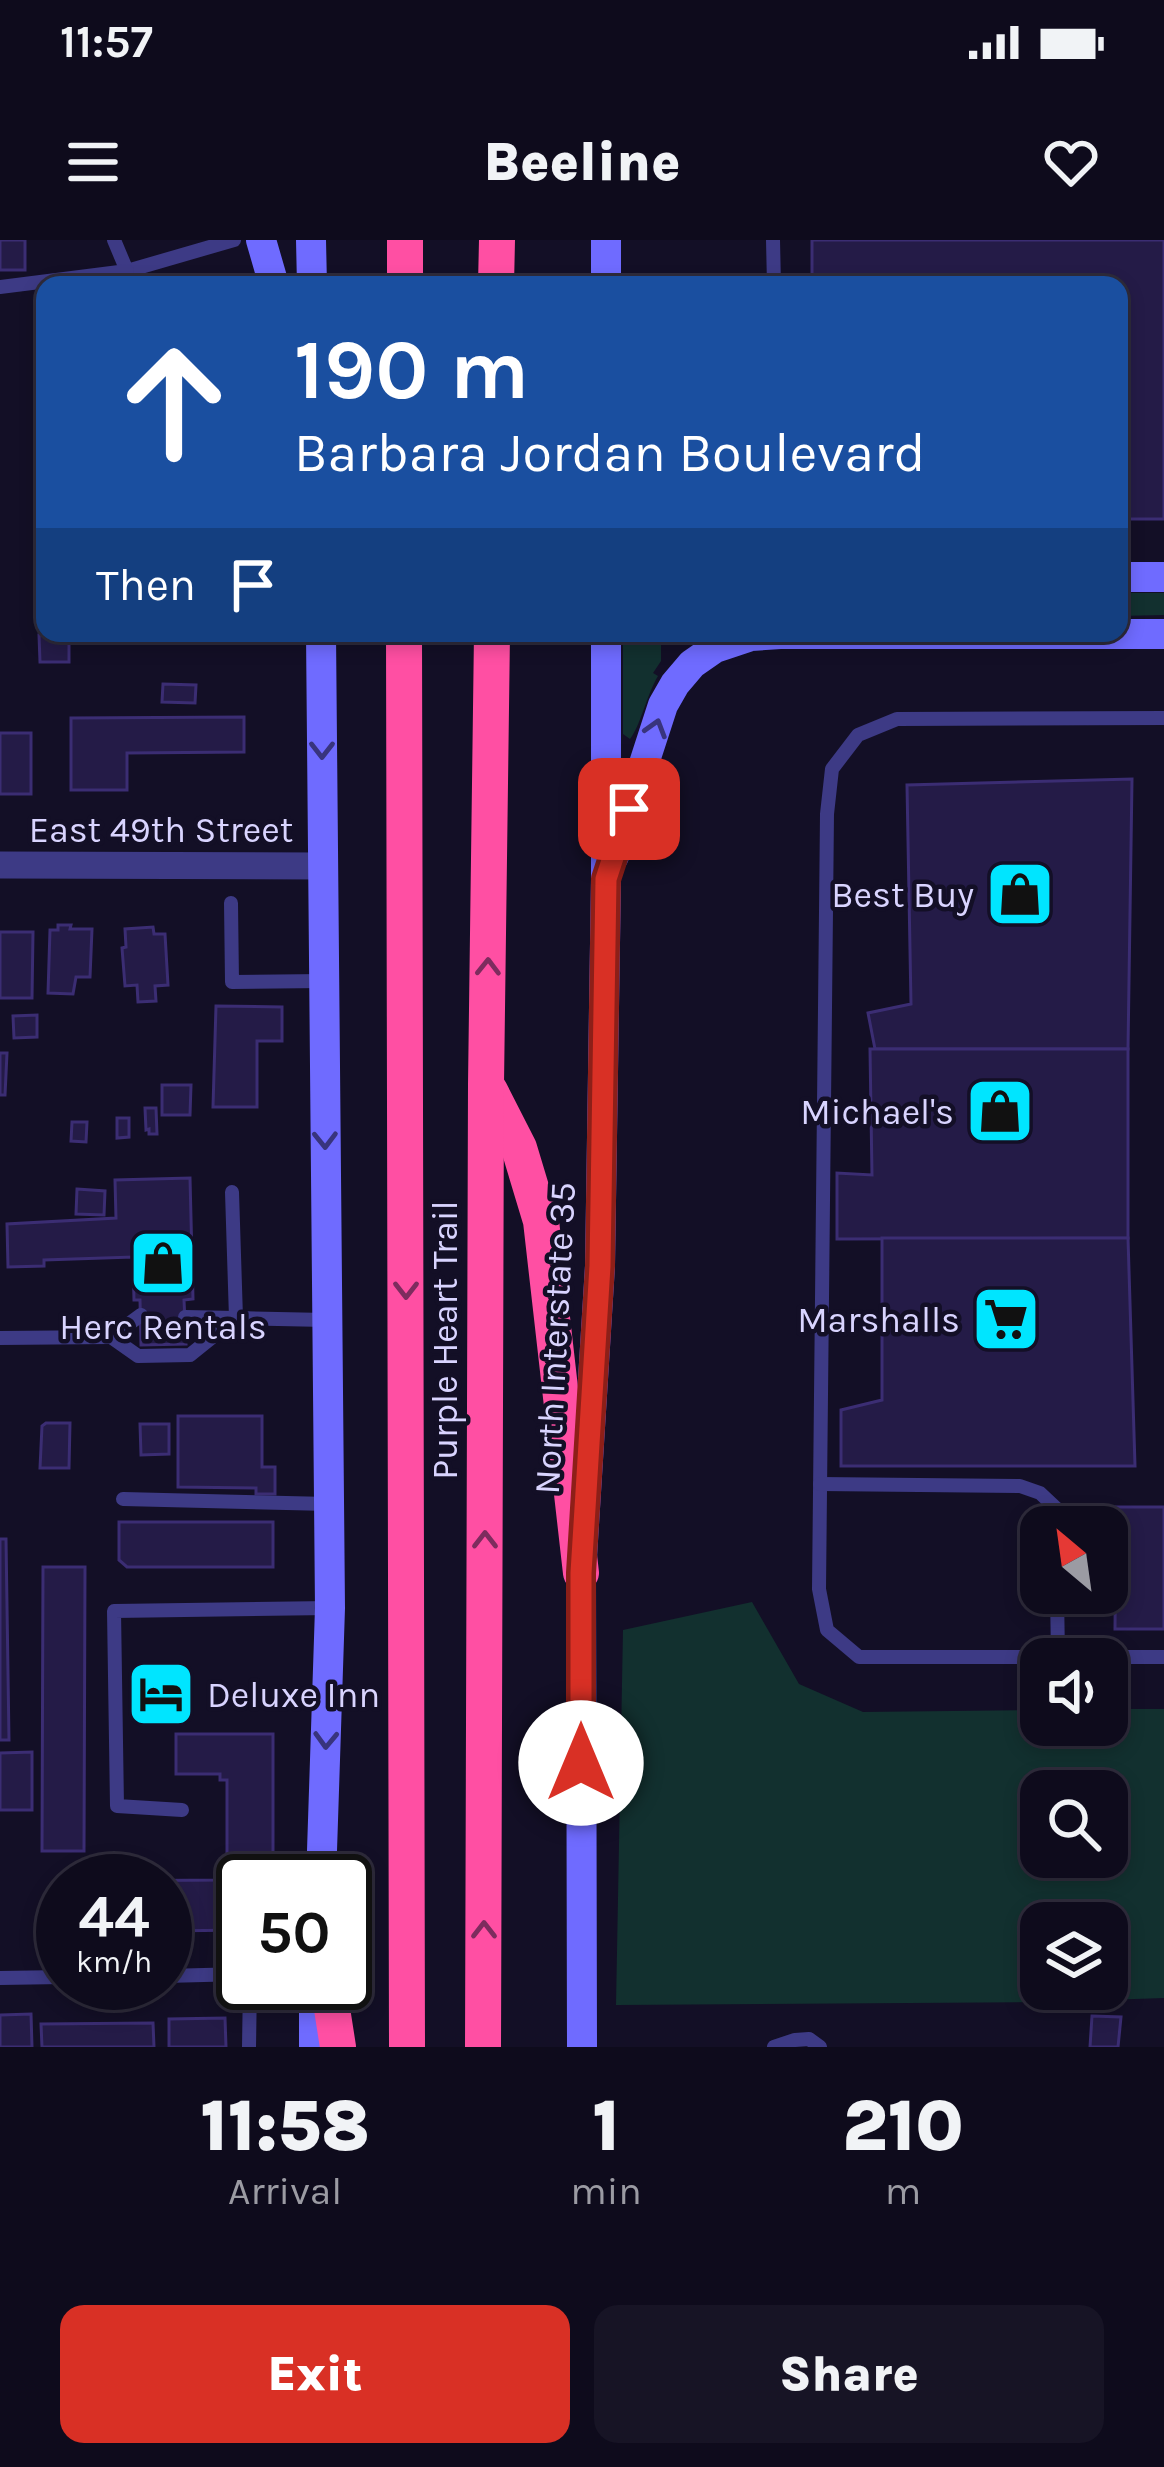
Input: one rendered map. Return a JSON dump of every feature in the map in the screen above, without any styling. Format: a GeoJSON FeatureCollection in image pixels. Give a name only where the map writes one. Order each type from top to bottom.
{"type":"FeatureCollection","features":[{"type":"Feature","properties":{"kind":"highway"},"geometry":{"type":"LineString","coordinates":[[405,240],[405,276]]}},
{"type":"Feature","properties":{"kind":"highway"},"geometry":{"type":"LineString","coordinates":[[496,276],[497,240]]}},
{"type":"Feature","properties":{"kind":"highway","name":"Purple Heart Trail"},"geometry":{"type":"LineString","coordinates":[[404,642],[407,2047]]}},
{"type":"Feature","properties":{"kind":"highway","name":"Purple Heart Trail"},"geometry":{"type":"LineString","coordinates":[[484,2047],[492,642]]}},
{"type":"Feature","properties":{"kind":"highway"},"geometry":{"type":"LineString","coordinates":[[486,1084],[519,1148],[542,1221],[581,1573]]}},
{"type":"Feature","properties":{"kind":"highway"},"geometry":{"type":"LineString","coordinates":[[332,2010],[338,2047]]}},
{"type":"Feature","properties":{"kind":"main road"},"geometry":{"type":"LineString","coordinates":[[261,240],[271,276]]}},
{"type":"Feature","properties":{"kind":"main road"},"geometry":{"type":"LineString","coordinates":[[310,240],[312,276]]}},
{"type":"Feature","properties":{"kind":"main road"},"geometry":{"type":"LineString","coordinates":[[606,240],[606,276]]}},
{"type":"Feature","properties":{"kind":"main road"},"geometry":{"type":"LineString","coordinates":[[1128,578],[1164,577]]}},
{"type":"Feature","properties":{"kind":"main road"},"geometry":{"type":"LineString","coordinates":[[1128,634],[1164,634]]}},
{"type":"Feature","properties":{"kind":"main road"},"geometry":{"type":"LineString","coordinates":[[321,642],[330,1608],[322,1854]]}},
{"type":"Feature","properties":{"kind":"main road","name":"North Interstate 35"},"geometry":{"type":"LineString","coordinates":[[582,2047],[581,1573],[600,1266],[606,642]]}},
{"type":"Feature","properties":{"kind":"main road"},"geometry":{"type":"LineString","coordinates":[[606,879],[668,694],[692,664],[734,642]]}},
{"type":"Feature","properties":{"kind":"main road"},"geometry":{"type":"LineString","coordinates":[[314,2010],[314,2047]]}},
{"type":"Feature","properties":{"kind":"street","name":"East 49th Street"},"geometry":{"type":"LineString","coordinates":[[0,865],[322,866]]}},
{"type":"Feature","properties":{"kind":"lane"},"geometry":{"type":"LineString","coordinates":[[114,240],[127,271]]}},
{"type":"Feature","properties":{"kind":"lane"},"geometry":{"type":"LineString","coordinates":[[85,276],[127,271],[234,240]]}},
{"type":"Feature","properties":{"kind":"lane"},"geometry":{"type":"LineString","coordinates":[[773,240],[774,276]]}},
{"type":"Feature","properties":{"kind":"lane"},"geometry":{"type":"LineString","coordinates":[[0,286],[36,282]]}},
{"type":"Feature","properties":{"kind":"lane"},"geometry":{"type":"LineString","coordinates":[[1020,1657],[859,1657],[827,1630],[819,1589],[827,814],[832,769],[858,735],[898,719],[1164,718]]}},
{"type":"Feature","properties":{"kind":"lane"},"geometry":{"type":"LineString","coordinates":[[231,903],[232,982],[323,980]]}},
{"type":"Feature","properties":{"kind":"lane"},"geometry":{"type":"LineString","coordinates":[[232,1192],[236,1318]]}},
{"type":"Feature","properties":{"kind":"lane"},"geometry":{"type":"LineString","coordinates":[[111,1337],[140,1315]]}},
{"type":"Feature","properties":{"kind":"lane"},"geometry":{"type":"LineString","coordinates":[[185,1317],[327,1320]]}},
{"type":"Feature","properties":{"kind":"lane"},"geometry":{"type":"LineString","coordinates":[[0,1338],[111,1337],[138,1356],[190,1355],[236,1318]]}},
{"type":"Feature","properties":{"kind":"lane"},"geometry":{"type":"LineString","coordinates":[[820,1484],[1021,1486],[1040,1493],[1054,1506]]}},
{"type":"Feature","properties":{"kind":"lane"},"geometry":{"type":"LineString","coordinates":[[123,1499],[329,1504]]}},
{"type":"Feature","properties":{"kind":"lane"},"geometry":{"type":"LineString","coordinates":[[182,1810],[117,1806],[115,1611],[330,1608]]}},
{"type":"Feature","properties":{"kind":"lane"},"geometry":{"type":"LineString","coordinates":[[1128,1657],[1164,1657]]}},
{"type":"Feature","properties":{"kind":"lane"},"geometry":{"type":"LineString","coordinates":[[0,1978],[36,1977]]}},
{"type":"Feature","properties":{"kind":"lane"},"geometry":{"type":"LineString","coordinates":[[249,2047],[250,2010]]}},
{"type":"Feature","properties":{"kind":"lane"},"geometry":{"type":"LineString","coordinates":[[774,2047],[809,2038],[820,2047]]}},
{"type":"Feature","properties":{"kind":"green space"},"geometry":{"type":"Polygon","coordinates":[[[1128,593],[1164,593],[1164,615],[1128,616],[1128,593]]]}},
{"type":"Feature","properties":{"kind":"green space"},"geometry":{"type":"Polygon","coordinates":[[[623,642],[661,642],[661,661],[653,673],[658,676],[637,727],[630,739],[623,734],[623,642]]]}},
{"type":"Feature","properties":{"kind":"green space"},"geometry":{"type":"Polygon","coordinates":[[[752,1602],[799,1684],[863,1712],[1020,1710],[1020,1746],[1128,1746],[1128,1709],[1164,1709],[1164,1998],[1128,1999],[1128,1902],[1020,1902],[1020,2002],[616,2005],[623,1630],[752,1602]]]}},
{"type":"Feature","properties":{"kind":"building"},"geometry":{"type":"Polygon","coordinates":[[[0,240],[25,240],[25,270],[0,270],[0,240]]]}},
{"type":"Feature","properties":{"kind":"building"},"geometry":{"type":"Polygon","coordinates":[[[812,240],[1164,240],[1164,519],[1128,519],[1128,276],[812,276],[812,240]]]}},
{"type":"Feature","properties":{"kind":"building"},"geometry":{"type":"Polygon","coordinates":[[[39,642],[69,642],[69,662],[40,662],[39,642]]]}},
{"type":"Feature","properties":{"kind":"building"},"geometry":{"type":"Polygon","coordinates":[[[163,684],[196,685],[195,703],[162,702],[163,684]]]}},
{"type":"Feature","properties":{"kind":"building"},"geometry":{"type":"Polygon","coordinates":[[[244,717],[244,752],[127,753],[127,790],[71,790],[71,718],[244,717]]]}},
{"type":"Feature","properties":{"kind":"building"},"geometry":{"type":"Polygon","coordinates":[[[0,733],[31,733],[31,794],[0,794],[0,733]]]}},
{"type":"Feature","properties":{"kind":"building","name":"Best Buy"},"geometry":{"type":"Polygon","coordinates":[[[1132,779],[1128,1049],[875,1049],[868,1013],[911,1004],[907,785],[1132,779]]]}},
{"type":"Feature","properties":{"kind":"building"},"geometry":{"type":"Polygon","coordinates":[[[58,925],[92,929],[90,977],[76,977],[73,994],[48,993],[50,930],[58,930],[58,925]]]}},
{"type":"Feature","properties":{"kind":"building"},"geometry":{"type":"Polygon","coordinates":[[[153,927],[154,934],[165,934],[168,985],[155,986],[156,1001],[138,1002],[137,985],[125,986],[125,929],[153,927]]]}},
{"type":"Feature","properties":{"kind":"building"},"geometry":{"type":"Polygon","coordinates":[[[0,932],[33,932],[32,998],[0,998],[0,932]]]}},
{"type":"Feature","properties":{"kind":"building"},"geometry":{"type":"Polygon","coordinates":[[[216,1006],[282,1007],[282,1041],[257,1041],[257,1107],[213,1107],[216,1006]]]}},
{"type":"Feature","properties":{"kind":"building"},"geometry":{"type":"Polygon","coordinates":[[[37,1015],[37,1037],[14,1038],[13,1016],[37,1015]]]}},
{"type":"Feature","properties":{"kind":"building","name":"Michael's"},"geometry":{"type":"Polygon","coordinates":[[[870,1049],[1128,1049],[1128,1238],[837,1239],[837,1173],[872,1175],[870,1049]]]}},
{"type":"Feature","properties":{"kind":"building"},"geometry":{"type":"Polygon","coordinates":[[[0,1053],[7,1053],[5,1095],[0,1095],[0,1053]]]}},
{"type":"Feature","properties":{"kind":"building"},"geometry":{"type":"Polygon","coordinates":[[[162,1085],[191,1085],[190,1115],[162,1115],[162,1085]]]}},
{"type":"Feature","properties":{"kind":"building"},"geometry":{"type":"Polygon","coordinates":[[[145,1108],[156,1108],[157,1134],[146,1130],[145,1108]]]}},
{"type":"Feature","properties":{"kind":"building"},"geometry":{"type":"Polygon","coordinates":[[[117,1118],[129,1118],[129,1137],[117,1138],[117,1118]]]}},
{"type":"Feature","properties":{"kind":"building"},"geometry":{"type":"Polygon","coordinates":[[[72,1122],[87,1122],[86,1142],[71,1141],[72,1122]]]}},
{"type":"Feature","properties":{"kind":"building","name":"Herc Rentals"},"geometry":{"type":"Polygon","coordinates":[[[190,1178],[193,1299],[184,1300],[186,1344],[141,1345],[133,1257],[44,1260],[44,1266],[8,1267],[7,1224],[116,1218],[115,1180],[190,1178]]]}},
{"type":"Feature","properties":{"kind":"building"},"geometry":{"type":"Polygon","coordinates":[[[77,1189],[105,1191],[104,1215],[76,1214],[77,1189]]]}},
{"type":"Feature","properties":{"kind":"building","name":"Marshalls"},"geometry":{"type":"Polygon","coordinates":[[[882,1238],[1128,1238],[1135,1466],[841,1466],[841,1410],[882,1400],[882,1238]]]}},
{"type":"Feature","properties":{"kind":"building"},"geometry":{"type":"Polygon","coordinates":[[[178,1416],[262,1416],[262,1467],[275,1467],[275,1494],[256,1494],[256,1488],[178,1487],[178,1416]]]}},
{"type":"Feature","properties":{"kind":"building"},"geometry":{"type":"Polygon","coordinates":[[[46,1423],[70,1423],[69,1468],[40,1468],[46,1423]]]}},
{"type":"Feature","properties":{"kind":"building"},"geometry":{"type":"Polygon","coordinates":[[[140,1424],[169,1424],[169,1454],[141,1455],[140,1424]]]}},
{"type":"Feature","properties":{"kind":"building"},"geometry":{"type":"Polygon","coordinates":[[[1128,1507],[1164,1507],[1164,1629],[1115,1629],[1115,1614],[1128,1614],[1128,1507]]]}},
{"type":"Feature","properties":{"kind":"building"},"geometry":{"type":"Polygon","coordinates":[[[119,1522],[273,1522],[273,1567],[127,1567],[119,1560],[119,1522]]]}},
{"type":"Feature","properties":{"kind":"building"},"geometry":{"type":"Polygon","coordinates":[[[0,1539],[6,1539],[9,1740],[0,1740],[0,1539]]]}},
{"type":"Feature","properties":{"kind":"building"},"geometry":{"type":"Polygon","coordinates":[[[43,1567],[85,1567],[84,1851],[42,1851],[43,1567]]]}},
{"type":"Feature","properties":{"kind":"building"},"geometry":{"type":"Polygon","coordinates":[[[176,1734],[273,1734],[273,1854],[227,1854],[227,1780],[220,1780],[220,1774],[176,1774],[176,1734]]]}},
{"type":"Feature","properties":{"kind":"building"},"geometry":{"type":"Polygon","coordinates":[[[32,1752],[32,1810],[0,1810],[0,1753],[32,1752]]]}},
{"type":"Feature","properties":{"kind":"building"},"geometry":{"type":"Polygon","coordinates":[[[192,1880],[216,1880],[216,1930],[192,1931],[192,1880]]]}},
{"type":"Feature","properties":{"kind":"building"},"geometry":{"type":"Polygon","coordinates":[[[31,2014],[32,2047],[0,2047],[0,2015],[31,2014]]]}},
{"type":"Feature","properties":{"kind":"building"},"geometry":{"type":"Polygon","coordinates":[[[1092,2016],[1121,2017],[1118,2047],[1090,2047],[1092,2016]]]}},
{"type":"Feature","properties":{"kind":"building"},"geometry":{"type":"Polygon","coordinates":[[[225,2018],[226,2047],[169,2047],[169,2019],[225,2018]]]}},
{"type":"Feature","properties":{"kind":"building"},"geometry":{"type":"Polygon","coordinates":[[[153,2023],[154,2047],[42,2047],[41,2024],[153,2023]]]}},
{"type":"Feature","properties":{"kind":"place","name":"Best Buy"},"geometry":{"type":"Point","coordinates":[1020,894]}},
{"type":"Feature","properties":{"kind":"place","name":"Michael's"},"geometry":{"type":"Point","coordinates":[1000,1111]}},
{"type":"Feature","properties":{"kind":"place","name":"Herc Rentals"},"geometry":{"type":"Point","coordinates":[163,1263]}},
{"type":"Feature","properties":{"kind":"place","name":"Marshalls"},"geometry":{"type":"Point","coordinates":[1006,1319]}},
{"type":"Feature","properties":{"kind":"place","name":"Deluxe Inn"},"geometry":{"type":"Point","coordinates":[161,1694]}},
{"type":"Feature","properties":{"kind":"route"},"geometry":{"type":"LineString","coordinates":[[581,1763],[581,1573],[600,1266],[606,879],[629,809]]}}]}
